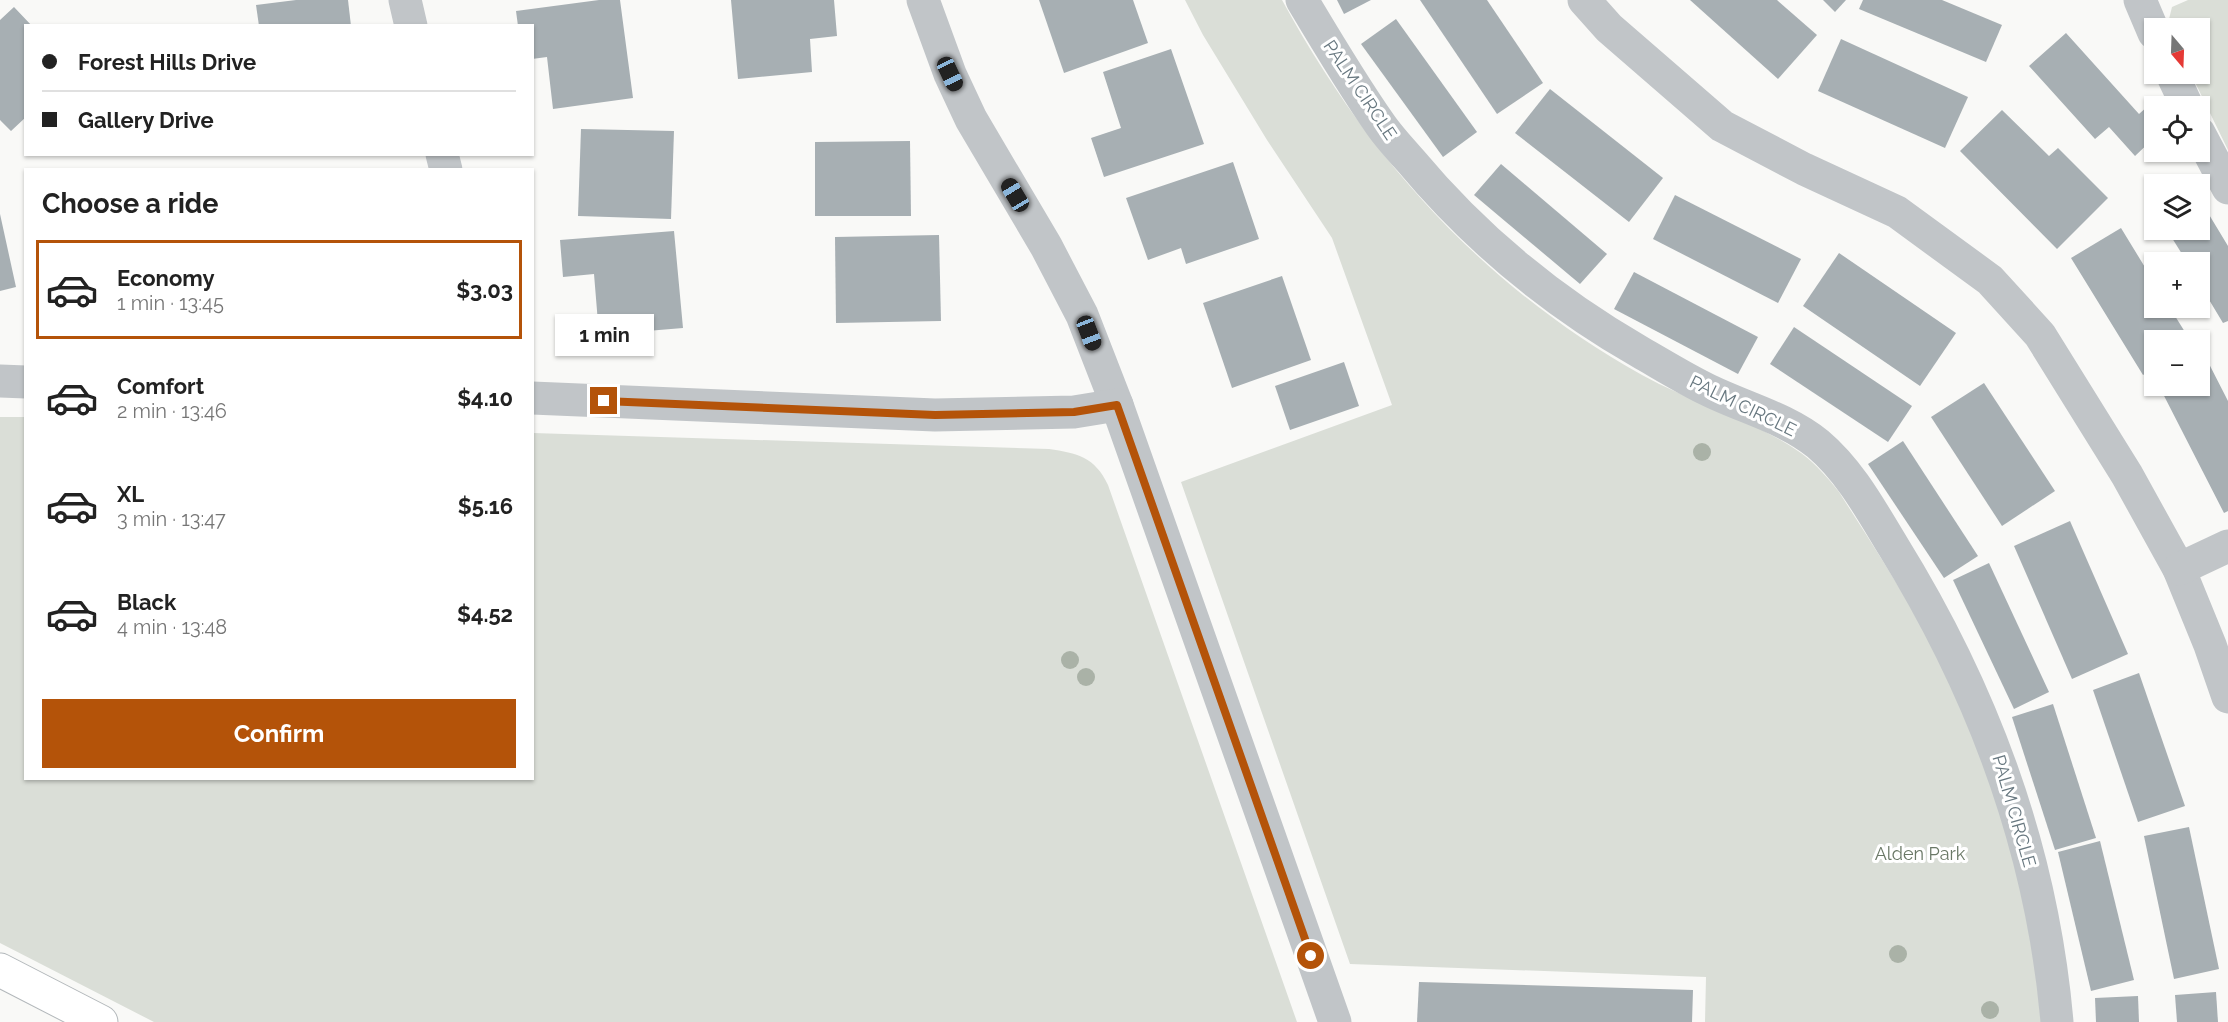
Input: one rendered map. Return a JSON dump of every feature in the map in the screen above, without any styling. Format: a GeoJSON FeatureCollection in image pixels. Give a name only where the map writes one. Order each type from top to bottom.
{"type":"FeatureCollection","features":[{"type":"Feature","properties":{"kind":"main road"},"geometry":{"type":"LineString","coordinates":[[0,970],[101,1022]]}},
{"type":"Feature","properties":{"kind":"street"},"geometry":{"type":"LineString","coordinates":[[405,0],[411,24]]}},
{"type":"Feature","properties":{"kind":"street"},"geometry":{"type":"LineString","coordinates":[[923,0],[950,74],[967,110],[995,162],[1046,246],[1082,315],[1117,405],[1335,1022]]}},
{"type":"Feature","properties":{"kind":"street","name":"PALM CIRCLE"},"geometry":{"type":"LineString","coordinates":[[1302,0],[1382,127],[1430,183],[1477,232],[1533,281],[1585,320],[1705,389],[1791,426],[1819,445],[1857,487],[1938,622],[1993,740],[2018,818],[2036,887],[2054,988],[2057,1022]]}},
{"type":"Feature","properties":{"kind":"street"},"geometry":{"type":"LineString","coordinates":[[1584,0],[1609,28],[1722,126],[1804,169],[1897,212],[1990,280],[2040,335],[2127,475],[2179,569],[2228,697]]}},
{"type":"Feature","properties":{"kind":"street"},"geometry":{"type":"LineString","coordinates":[[2140,0],[2148,18]]}},
{"type":"Feature","properties":{"kind":"street"},"geometry":{"type":"LineString","coordinates":[[2210,153],[2228,188]]}},
{"type":"Feature","properties":{"kind":"street"},"geometry":{"type":"LineString","coordinates":[[0,381],[24,382]]}},
{"type":"Feature","properties":{"kind":"street"},"geometry":{"type":"LineString","coordinates":[[534,398],[935,415],[1074,412],[1117,405]]}},
{"type":"Feature","properties":{"kind":"street"},"geometry":{"type":"LineString","coordinates":[[2179,569],[2228,546]]}},
{"type":"Feature","properties":{"kind":"green space","name":"Alden Park"},"geometry":{"type":"Polygon","coordinates":[[[1185,0],[1282,0],[1352,113],[1392,165],[1435,214],[1481,259],[1531,302],[1585,340],[1642,375],[1783,441],[1817,466],[1831,482],[1916,616],[1963,712],[1982,761],[2014,864],[2026,916],[2041,1022],[1705,1022],[1706,977],[1350,964],[1181,482],[1392,405],[1332,238],[1267,140],[1203,35],[1185,0]]]}},
{"type":"Feature","properties":{"kind":"green space"},"geometry":{"type":"Polygon","coordinates":[[[2188,0],[2228,0],[2228,150],[2210,113],[2210,96],[2202,96],[2196,84],[2210,84],[2210,18],[2169,18],[2172,7],[2188,0]]]}},
{"type":"Feature","properties":{"kind":"green space"},"geometry":{"type":"Polygon","coordinates":[[[0,417],[24,417],[24,780],[534,780],[534,433],[1049,449],[1068,452],[1091,462],[1108,485],[1297,1022],[154,1022],[0,943],[0,417]]]}},
{"type":"Feature","properties":{"kind":"building"},"geometry":{"type":"Polygon","coordinates":[[[296,0],[348,0],[351,24],[259,24],[256,5],[296,0]]]}},
{"type":"Feature","properties":{"kind":"building"},"geometry":{"type":"Polygon","coordinates":[[[599,0],[620,0],[633,98],[553,109],[547,57],[534,59],[534,24],[518,24],[516,11],[599,0]]]}},
{"type":"Feature","properties":{"kind":"building"},"geometry":{"type":"Polygon","coordinates":[[[731,0],[834,0],[837,36],[810,39],[812,72],[738,79],[731,0]]]}},
{"type":"Feature","properties":{"kind":"building"},"geometry":{"type":"Polygon","coordinates":[[[1039,0],[1133,0],[1148,43],[1064,73],[1039,0]]]}},
{"type":"Feature","properties":{"kind":"building"},"geometry":{"type":"Polygon","coordinates":[[[1337,0],[1371,0],[1344,14],[1337,0]]]}},
{"type":"Feature","properties":{"kind":"building"},"geometry":{"type":"Polygon","coordinates":[[[1420,0],[1487,0],[1543,83],[1497,114],[1420,0]]]}},
{"type":"Feature","properties":{"kind":"building"},"geometry":{"type":"Polygon","coordinates":[[[1690,0],[1777,0],[1817,35],[1778,79],[1690,0]]]}},
{"type":"Feature","properties":{"kind":"building"},"geometry":{"type":"Polygon","coordinates":[[[1823,0],[1846,0],[1835,12],[1823,0]]]}},
{"type":"Feature","properties":{"kind":"building"},"geometry":{"type":"Polygon","coordinates":[[[1863,0],[1942,0],[2002,25],[1986,62],[1859,9],[1863,0]]]}},
{"type":"Feature","properties":{"kind":"building"},"geometry":{"type":"Polygon","coordinates":[[[14,7],[30,24],[24,24],[24,119],[11,131],[0,120],[0,20],[14,7]]]}},
{"type":"Feature","properties":{"kind":"building"},"geometry":{"type":"Polygon","coordinates":[[[1396,19],[1477,132],[1443,157],[1361,44],[1396,19]]]}},
{"type":"Feature","properties":{"kind":"building"},"geometry":{"type":"Polygon","coordinates":[[[2066,33],[2139,114],[2144,110],[2144,147],[2135,156],[2109,127],[2095,139],[2029,66],[2066,33]]]}},
{"type":"Feature","properties":{"kind":"building"},"geometry":{"type":"Polygon","coordinates":[[[1841,39],[1968,97],[1945,148],[1818,91],[1841,39]]]}},
{"type":"Feature","properties":{"kind":"building"},"geometry":{"type":"Polygon","coordinates":[[[1171,49],[1204,144],[1104,177],[1091,138],[1121,128],[1103,72],[1171,49]]]}},
{"type":"Feature","properties":{"kind":"building"},"geometry":{"type":"Polygon","coordinates":[[[1550,89],[1663,178],[1629,222],[1515,133],[1550,89]]]}},
{"type":"Feature","properties":{"kind":"building"},"geometry":{"type":"Polygon","coordinates":[[[2002,110],[2049,156],[2058,148],[2108,198],[2057,249],[1960,151],[2002,110]]]}},
{"type":"Feature","properties":{"kind":"building"},"geometry":{"type":"Polygon","coordinates":[[[581,129],[674,131],[671,219],[578,216],[581,129]]]}},
{"type":"Feature","properties":{"kind":"building"},"geometry":{"type":"Polygon","coordinates":[[[910,141],[911,216],[815,216],[815,142],[910,141]]]}},
{"type":"Feature","properties":{"kind":"building"},"geometry":{"type":"Polygon","coordinates":[[[1233,162],[1259,239],[1186,264],[1181,248],[1148,260],[1126,198],[1233,162]]]}},
{"type":"Feature","properties":{"kind":"building"},"geometry":{"type":"Polygon","coordinates":[[[1501,164],[1607,254],[1580,284],[1474,195],[1501,164]]]}},
{"type":"Feature","properties":{"kind":"building"},"geometry":{"type":"Polygon","coordinates":[[[1675,195],[1801,259],[1778,303],[1653,239],[1675,195]]]}},
{"type":"Feature","properties":{"kind":"building"},"geometry":{"type":"Polygon","coordinates":[[[0,214],[16,287],[0,291],[0,214]]]}},
{"type":"Feature","properties":{"kind":"building"},"geometry":{"type":"Polygon","coordinates":[[[2210,216],[2228,246],[2228,321],[2223,323],[2210,301],[2210,252],[2181,252],[2173,240],[2210,240],[2210,216]]]}},
{"type":"Feature","properties":{"kind":"building"},"geometry":{"type":"Polygon","coordinates":[[[2121,228],[2144,266],[2144,318],[2176,318],[2184,330],[2144,330],[2143,375],[2071,258],[2121,228]]]}},
{"type":"Feature","properties":{"kind":"building"},"geometry":{"type":"Polygon","coordinates":[[[674,231],[683,328],[599,335],[594,274],[563,277],[560,240],[674,231]]]}},
{"type":"Feature","properties":{"kind":"building"},"geometry":{"type":"Polygon","coordinates":[[[939,235],[941,321],[836,323],[835,237],[939,235]]]}},
{"type":"Feature","properties":{"kind":"building"},"geometry":{"type":"Polygon","coordinates":[[[1839,253],[1956,333],[1920,386],[1803,306],[1839,253]]]}},
{"type":"Feature","properties":{"kind":"building"},"geometry":{"type":"Polygon","coordinates":[[[1634,272],[1758,337],[1738,374],[1614,309],[1634,272]]]}},
{"type":"Feature","properties":{"kind":"building"},"geometry":{"type":"Polygon","coordinates":[[[1282,276],[1311,360],[1232,388],[1203,303],[1282,276]]]}},
{"type":"Feature","properties":{"kind":"building"},"geometry":{"type":"Polygon","coordinates":[[[1794,327],[1912,406],[1888,442],[1770,364],[1794,327]]]}},
{"type":"Feature","properties":{"kind":"building"},"geometry":{"type":"Polygon","coordinates":[[[1344,362],[1359,406],[1290,430],[1275,386],[1344,362]]]}},
{"type":"Feature","properties":{"kind":"building"},"geometry":{"type":"Polygon","coordinates":[[[2210,366],[2228,401],[2228,511],[2224,513],[2164,396],[2210,396],[2210,366]]]}},
{"type":"Feature","properties":{"kind":"building"},"geometry":{"type":"Polygon","coordinates":[[[1984,383],[2055,491],[2002,526],[1931,417],[1984,383]]]}},
{"type":"Feature","properties":{"kind":"building"},"geometry":{"type":"Polygon","coordinates":[[[1903,441],[1978,556],[1944,578],[1868,464],[1903,441]]]}},
{"type":"Feature","properties":{"kind":"building"},"geometry":{"type":"Polygon","coordinates":[[[2070,521],[2128,654],[2072,679],[2014,546],[2070,521]]]}},
{"type":"Feature","properties":{"kind":"building"},"geometry":{"type":"Polygon","coordinates":[[[1989,563],[2049,692],[2014,709],[1953,580],[1989,563]]]}},
{"type":"Feature","properties":{"kind":"building"},"geometry":{"type":"Polygon","coordinates":[[[2139,673],[2185,806],[2138,822],[2093,690],[2139,673]]]}},
{"type":"Feature","properties":{"kind":"building"},"geometry":{"type":"Polygon","coordinates":[[[2053,704],[2096,838],[2055,850],[2012,717],[2053,704]]]}},
{"type":"Feature","properties":{"kind":"building"},"geometry":{"type":"Polygon","coordinates":[[[2189,827],[2219,969],[2174,979],[2144,836],[2189,827]]]}},
{"type":"Feature","properties":{"kind":"building"},"geometry":{"type":"Polygon","coordinates":[[[2100,841],[2134,980],[2091,991],[2058,852],[2100,841]]]}},
{"type":"Feature","properties":{"kind":"building"},"geometry":{"type":"Polygon","coordinates":[[[1419,982],[1693,990],[1692,1022],[1417,1022],[1419,982]]]}},
{"type":"Feature","properties":{"kind":"building"},"geometry":{"type":"Polygon","coordinates":[[[2216,992],[2218,1022],[2177,1022],[2175,995],[2216,992]]]}},
{"type":"Feature","properties":{"kind":"building"},"geometry":{"type":"Polygon","coordinates":[[[2138,996],[2139,1022],[2096,1022],[2095,998],[2138,996]]]}},
{"type":"Feature","properties":{"kind":"route"},"geometry":{"type":"LineString","coordinates":[[604,401],[935,415],[1074,412],[1117,405],[1311,956]]}}]}
